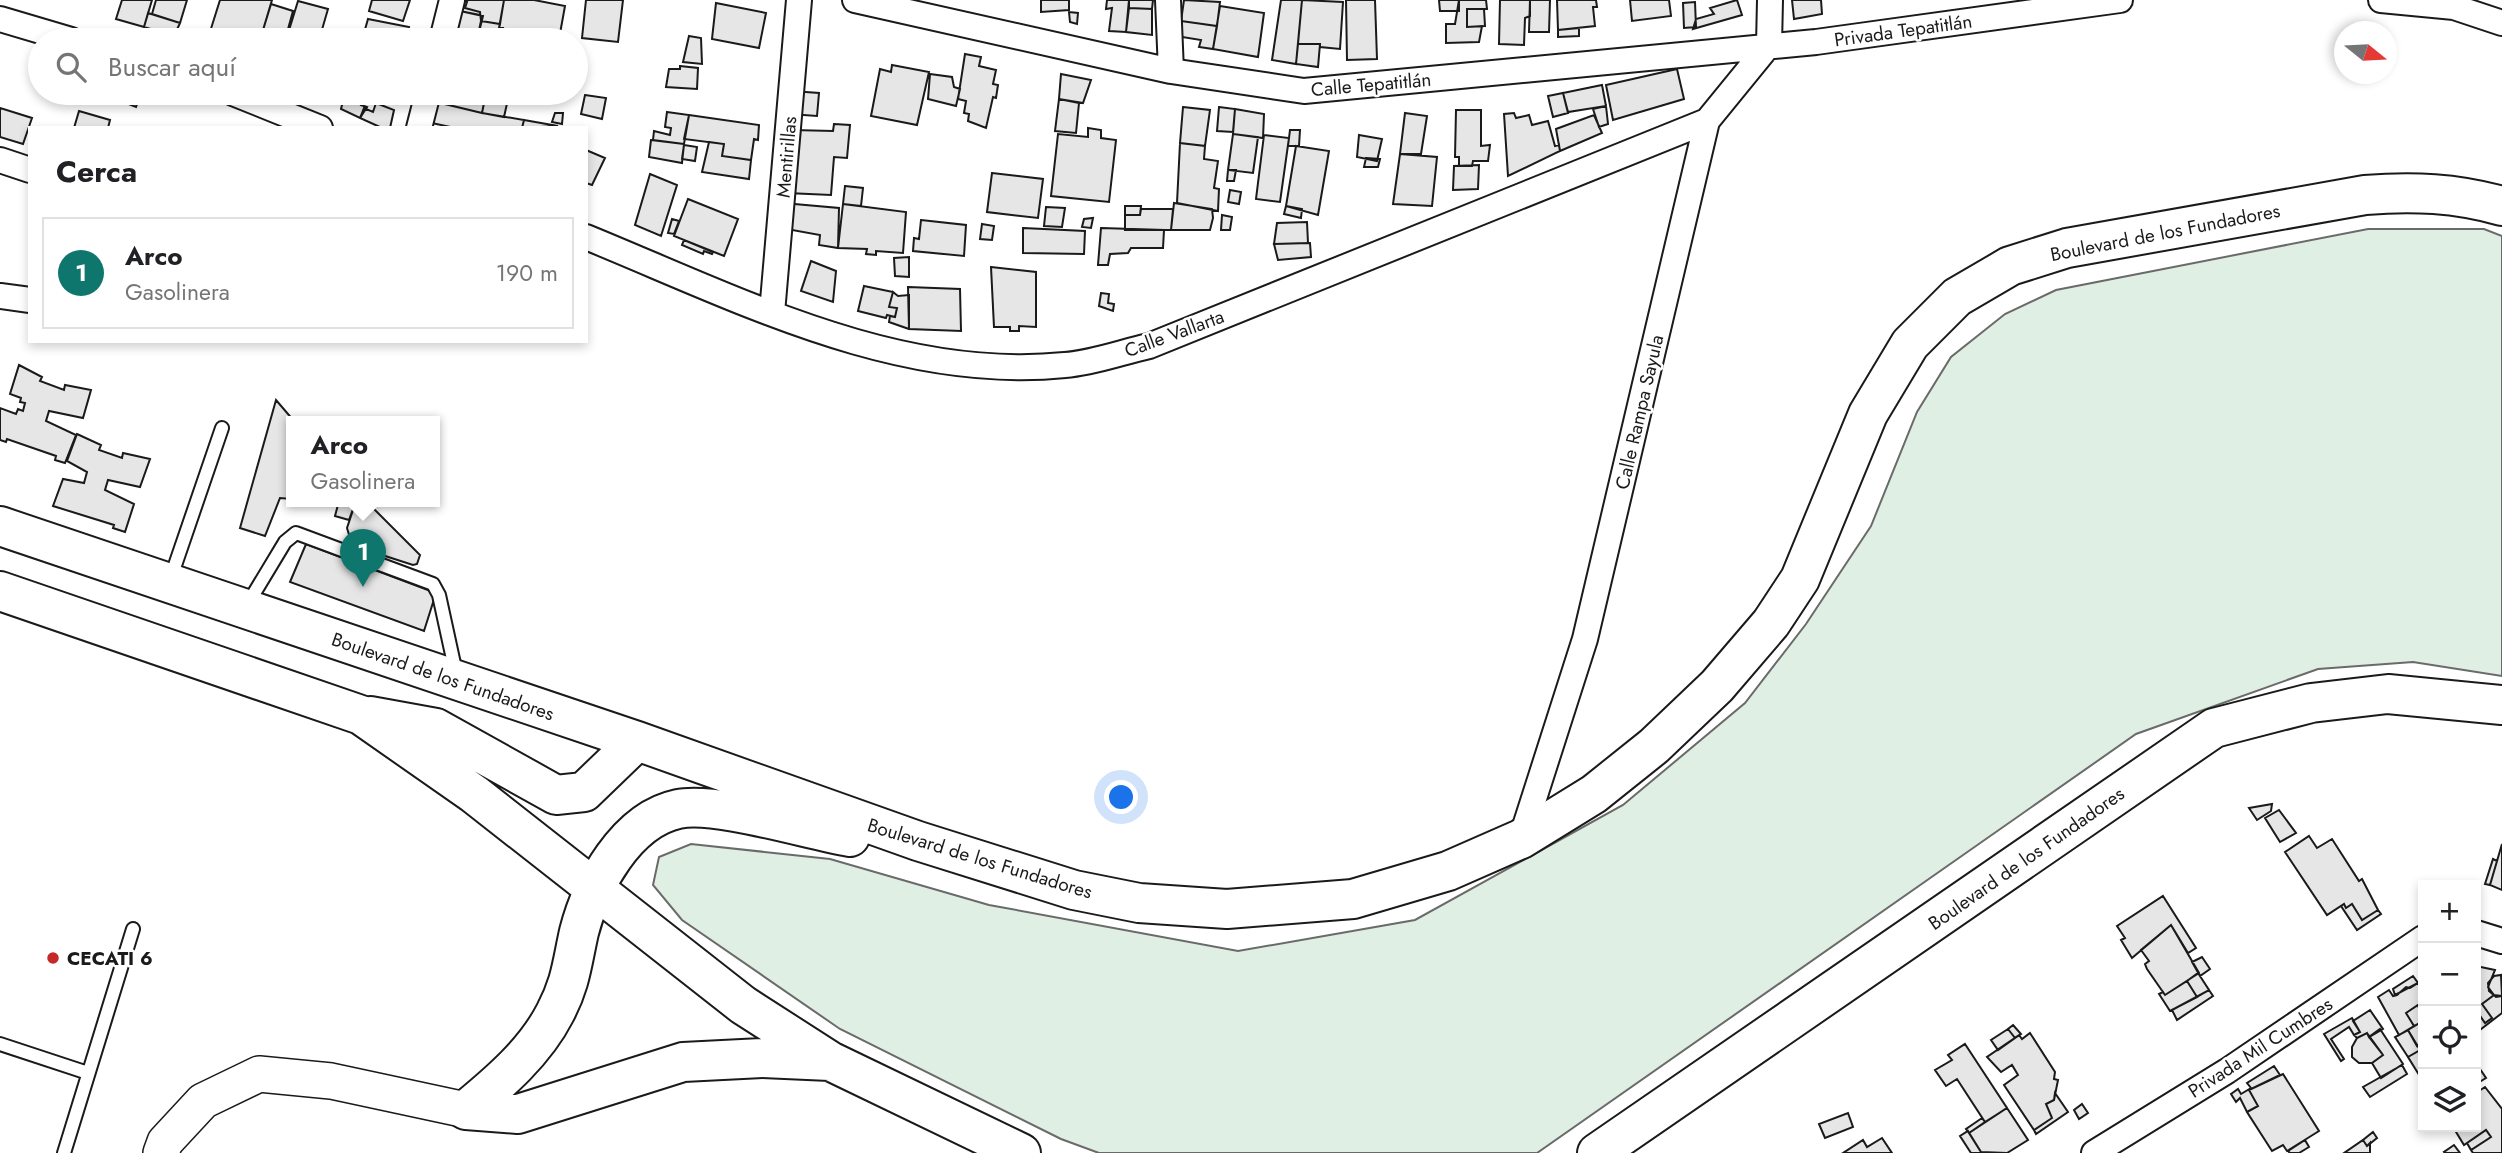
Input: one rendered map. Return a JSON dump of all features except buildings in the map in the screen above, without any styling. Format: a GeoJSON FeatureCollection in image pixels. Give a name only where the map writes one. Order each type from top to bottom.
{"type":"FeatureCollection","features":[{"type":"Feature","properties":{"kind":"main road","name":"Boulevard de los Fundadores"},"geometry":{"type":"LineString","coordinates":[[0,526],[637,741],[918,841],[1074,890],[1139,903],[1227,909],[1353,899],[1448,871],[1521,839],[1594,794],[1654,746],[1717,687],[1771,624],[1800,579],[1868,414],[1910,344],[1957,298],[2010,266],[2067,248],[2365,195],[2412,191],[2454,195],[2502,206]]}},
{"type":"Feature","properties":{"kind":"main road"},"geometry":{"type":"LineString","coordinates":[[0,591],[361,715],[436,728],[552,795],[584,792],[637,741]]}},
{"type":"Feature","properties":{"kind":"main road","name":"Boulevard de los Fundadores"},"geometry":{"type":"LineString","coordinates":[[1597,1153],[2214,728],[2311,703],[2388,694],[2502,705]]}},
{"type":"Feature","properties":{"kind":"main road"},"geometry":{"type":"LineString","coordinates":[[361,715],[474,794],[743,1005],[830,1061],[1021,1153]]}},
{"type":"Feature","properties":{"kind":"main road"},"geometry":{"type":"LineString","coordinates":[[466,1110],[497,1085],[530,1051],[555,1014],[572,975],[579,931],[595,888],[634,834],[656,817],[679,808],[723,810],[873,841],[918,841]]}},
{"type":"Feature","properties":{"kind":"main road"},"geometry":{"type":"LineString","coordinates":[[162,1153],[165,1142],[203,1101],[260,1074],[331,1081],[466,1110],[518,1114],[683,1062],[762,1058],[830,1061]]}},
{"type":"Feature","properties":{"kind":"street"},"geometry":{"type":"LineString","coordinates":[[445,28],[452,0]]}},
{"type":"Feature","properties":{"kind":"street","name":"Mentirillas"},"geometry":{"type":"LineString","coordinates":[[772,313],[799,0]]}},
{"type":"Feature","properties":{"kind":"street","name":"Calle Tepatitlán"},"geometry":{"type":"LineString","coordinates":[[855,0],[1171,71],[1304,91],[1769,45]]}},
{"type":"Feature","properties":{"kind":"street"},"geometry":{"type":"LineString","coordinates":[[1168,0],[1171,71]]}},
{"type":"Feature","properties":{"kind":"street"},"geometry":{"type":"LineString","coordinates":[[1769,45],[1770,0]]}},
{"type":"Feature","properties":{"kind":"street","name":"Privada Tepatitlán"},"geometry":{"type":"LineString","coordinates":[[1769,45],[1816,42],[2120,0]]}},
{"type":"Feature","properties":{"kind":"street"},"geometry":{"type":"LineString","coordinates":[[2381,0],[2454,7],[2502,23]]}},
{"type":"Feature","properties":{"kind":"street"},"geometry":{"type":"LineString","coordinates":[[0,19],[30,28]]}},
{"type":"Feature","properties":{"kind":"street","name":"Calle Rampa Sayula"},"geometry":{"type":"LineString","coordinates":[[1521,839],[1585,639],[1707,121],[1769,45]]}},
{"type":"Feature","properties":{"kind":"street"},"geometry":{"type":"LineString","coordinates":[[263,105],[315,126]]}},
{"type":"Feature","properties":{"kind":"street"},"geometry":{"type":"LineString","coordinates":[[420,126],[425,105]]}},
{"type":"Feature","properties":{"kind":"street","name":"Calle Vallarta"},"geometry":{"type":"LineString","coordinates":[[588,238],[772,313],[882,350],[971,366],[1067,365],[1149,346],[1707,121]]}},
{"type":"Feature","properties":{"kind":"street"},"geometry":{"type":"LineString","coordinates":[[0,160],[28,169]]}},
{"type":"Feature","properties":{"kind":"street"},"geometry":{"type":"LineString","coordinates":[[0,296],[28,300]]}},
{"type":"Feature","properties":{"kind":"street"},"geometry":{"type":"LineString","coordinates":[[2481,935],[2502,941]]}},
{"type":"Feature","properties":{"kind":"street","name":"Privada Mil Cumbres"},"geometry":{"type":"LineString","coordinates":[[2094,1153],[2227,1071],[2418,941]]}},
{"type":"Feature","properties":{"kind":"lane"},"geometry":{"type":"LineString","coordinates":[[169,583],[222,428]]}},
{"type":"Feature","properties":{"kind":"lane"},"geometry":{"type":"LineString","coordinates":[[245,609],[285,542],[296,533],[433,584],[439,595],[458,681]]}},
{"type":"Feature","properties":{"kind":"lane"},"geometry":{"type":"LineString","coordinates":[[64,1153],[133,929]]}},
{"type":"Feature","properties":{"kind":"lane"},"geometry":{"type":"LineString","coordinates":[[0,1044],[88,1073]]}},
{"type":"Feature","properties":{"kind":"green space"},"geometry":{"type":"Polygon","coordinates":[[[2368,229],[2484,229],[2502,236],[2502,676],[2413,662],[2318,669],[2136,734],[1537,1153],[1099,1153],[1061,1139],[840,1029],[682,920],[653,885],[659,857],[691,844],[830,859],[989,905],[1238,951],[1415,920],[1623,805],[1745,703],[1806,624],[1871,526],[1917,412],[1951,357],[2005,314],[2056,290],[2368,229]]]}},
{"type":"Feature","properties":{"kind":"place","name":"Arco"},"geometry":{"type":"Point","coordinates":[363,587]}},
{"type":"Feature","properties":{"kind":"place","name":"CECATI 6"},"geometry":{"type":"Point","coordinates":[53,958]}}]}
